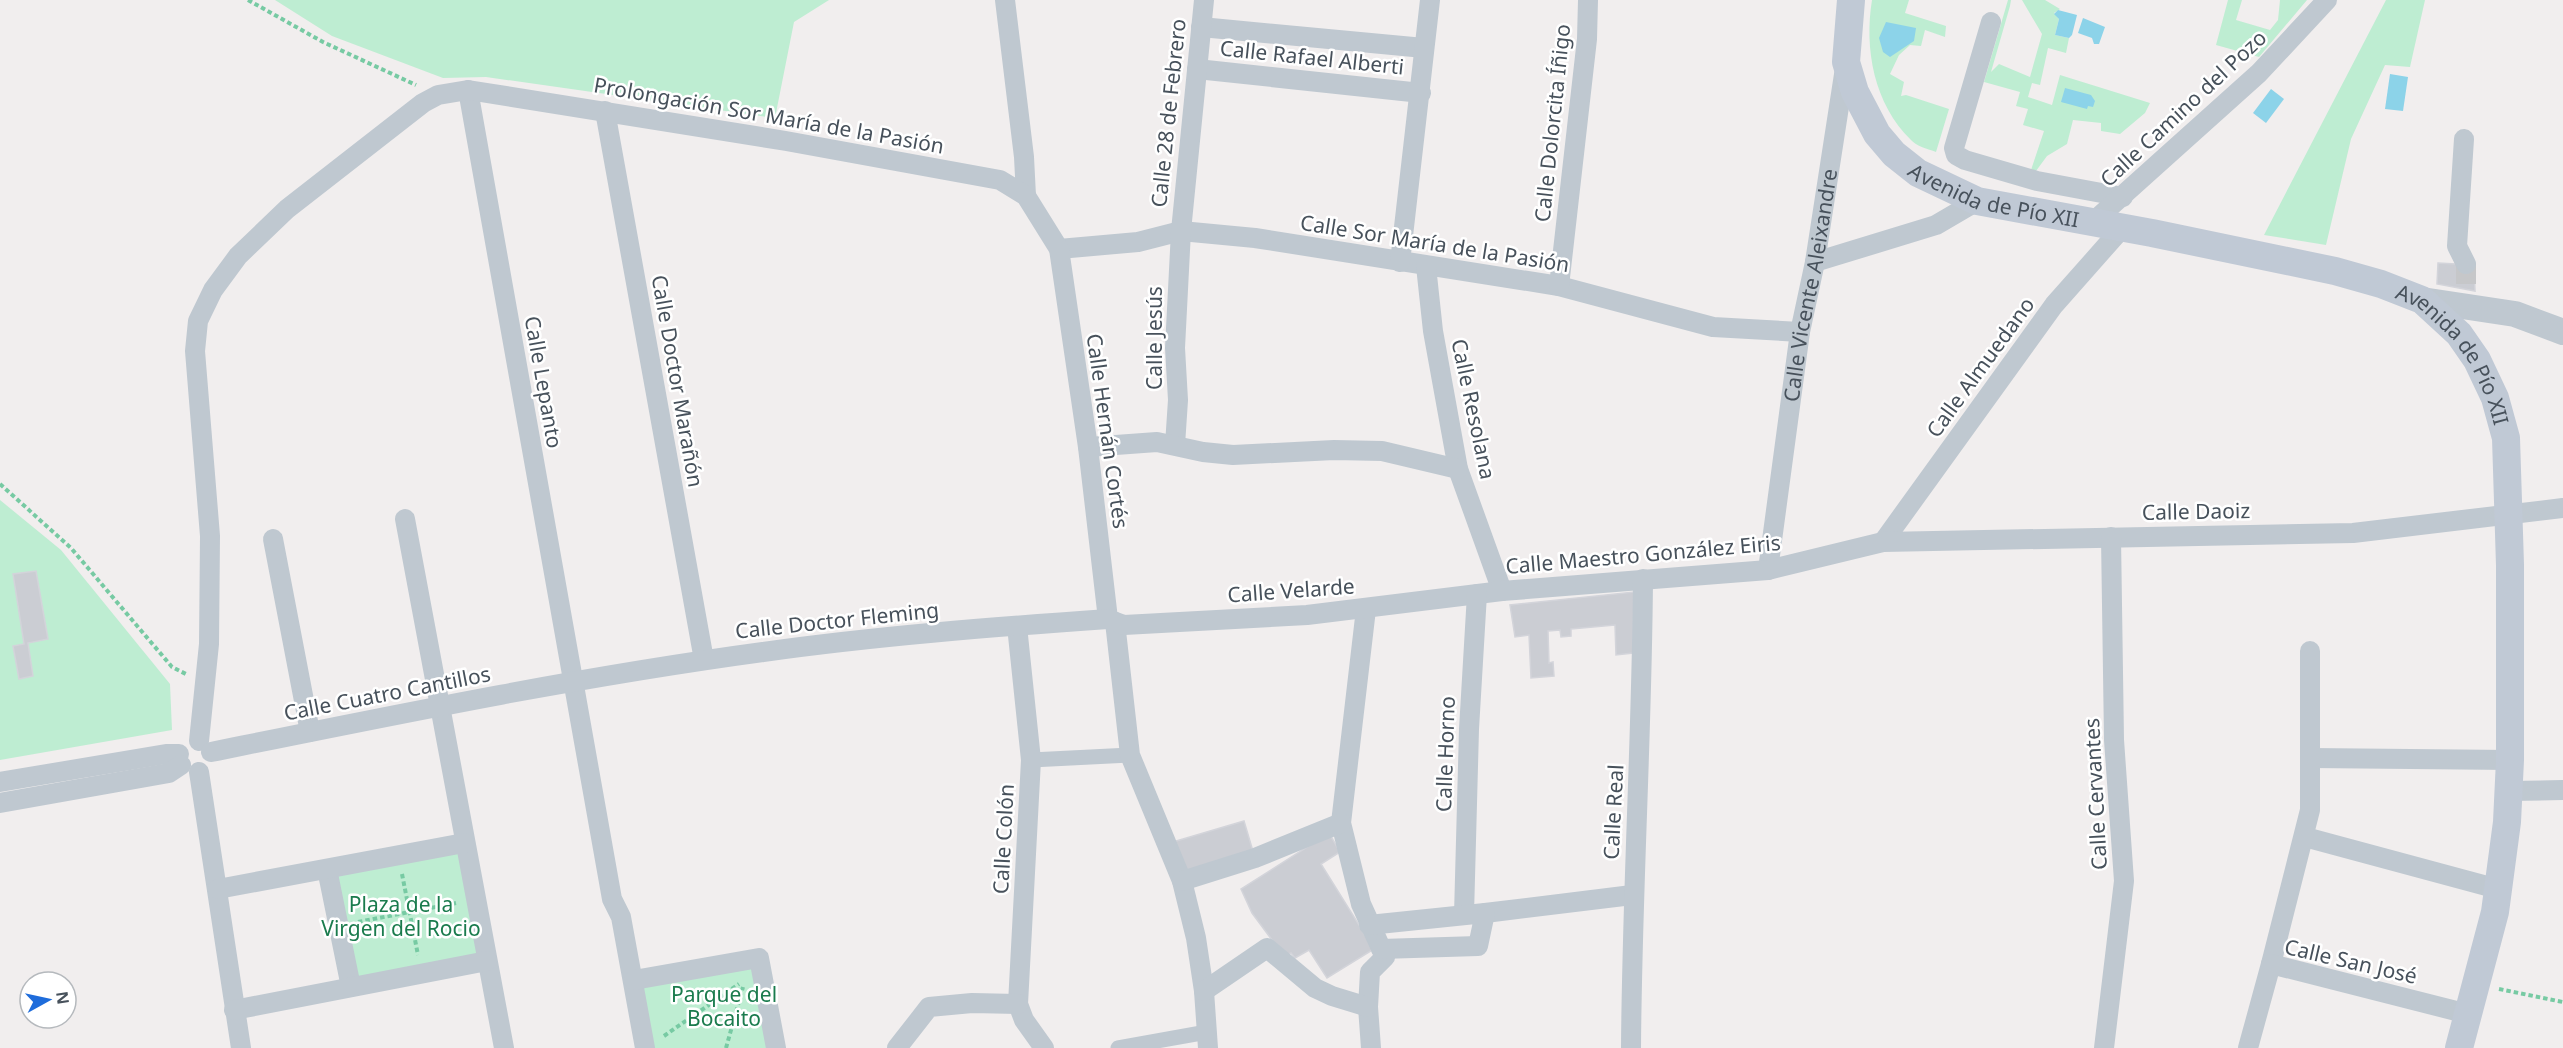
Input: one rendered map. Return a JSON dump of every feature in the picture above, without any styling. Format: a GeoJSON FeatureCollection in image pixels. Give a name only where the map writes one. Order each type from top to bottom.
{"type":"FeatureCollection","features":[{"type":"Feature","properties":{"kind":"main road","name":"Calle Vicente Aleixandre"},"geometry":{"type":"LineString","coordinates":[[1846,62],[1851,0]]}},
{"type":"Feature","properties":{"kind":"main road","name":"Avenida de Pío XII"},"geometry":{"type":"LineString","coordinates":[[1846,62],[1864,112],[1876,134],[1894,154],[1918,173],[1977,201],[2123,226],[2335,271],[2381,284],[2422,300],[2459,334],[2477,360],[2495,398],[2506,438],[2509,515],[2510,760],[2509,791],[2495,912],[2459,1048]]}},
{"type":"Feature","properties":{"kind":"street"},"geometry":{"type":"LineString","coordinates":[[1005,0],[1024,157],[1026,196]]}},
{"type":"Feature","properties":{"kind":"street","name":"Calle 28 de Febrero"},"geometry":{"type":"LineString","coordinates":[[1181,231],[1204,0]]}},
{"type":"Feature","properties":{"kind":"street"},"geometry":{"type":"LineString","coordinates":[[1401,262],[1430,0]]}},
{"type":"Feature","properties":{"kind":"street","name":"Calle Dolorcita Íñigo"},"geometry":{"type":"LineString","coordinates":[[1558,286],[1587,39],[1588,0]]}},
{"type":"Feature","properties":{"kind":"street","name":"Calle Camino del Pozo"},"geometry":{"type":"LineString","coordinates":[[2093,222],[2259,74],[2327,0]]}},
{"type":"Feature","properties":{"kind":"street"},"geometry":{"type":"LineString","coordinates":[[1991,22],[1954,148],[1956,155],[2037,181],[2123,197]]}},
{"type":"Feature","properties":{"kind":"street"},"geometry":{"type":"LineString","coordinates":[[1201,27],[1424,48]]}},
{"type":"Feature","properties":{"kind":"street","name":"Calle Vicente Aleixandre"},"geometry":{"type":"LineString","coordinates":[[1767,570],[1800,332],[1815,262],[1846,62]]}},
{"type":"Feature","properties":{"kind":"street","name":"Calle Rafael Alberti"},"geometry":{"type":"LineString","coordinates":[[1197,69],[1421,93]]}},
{"type":"Feature","properties":{"kind":"street","name":"Prolongación Sor María de la Pasión"},"geometry":{"type":"LineString","coordinates":[[438,95],[468,90],[605,111],[1000,180],[1026,196],[1059,249]]}},
{"type":"Feature","properties":{"kind":"street","name":"Calle Lepanto"},"geometry":{"type":"LineString","coordinates":[[468,90],[612,899],[621,917],[650,1045]]}},
{"type":"Feature","properties":{"kind":"street"},"geometry":{"type":"LineString","coordinates":[[0,803],[169,772],[186,764],[210,762],[205,747],[210,536],[195,351],[198,321],[213,290],[238,256],[287,209],[423,103],[438,95]]}},
{"type":"Feature","properties":{"kind":"street","name":"Calle Doctor Marañón"},"geometry":{"type":"LineString","coordinates":[[605,111],[704,660]]}},
{"type":"Feature","properties":{"kind":"street"},"geometry":{"type":"LineString","coordinates":[[2464,139],[2457,246],[2466,264]]}},
{"type":"Feature","properties":{"kind":"street"},"geometry":{"type":"LineString","coordinates":[[1815,262],[1936,225],[1977,201]]}},
{"type":"Feature","properties":{"kind":"street","name":"Calle Almuedano"},"geometry":{"type":"LineString","coordinates":[[1882,542],[2054,305],[2123,226]]}},
{"type":"Feature","properties":{"kind":"street","name":"Calle Sor María de la Pasión"},"geometry":{"type":"LineString","coordinates":[[1059,249],[1138,242],[1181,231],[1256,238],[1558,286],[1713,327],[1800,332]]}},
{"type":"Feature","properties":{"kind":"street","name":"Calle Jesús"},"geometry":{"type":"LineString","coordinates":[[1175,445],[1178,400],[1175,348],[1181,231]]}},
{"type":"Feature","properties":{"kind":"street","name":"Calle Hernán Cortés"},"geometry":{"type":"LineString","coordinates":[[1059,249],[1130,755],[1182,881],[1196,938],[1204,991],[1207,1040]]}},
{"type":"Feature","properties":{"kind":"street","name":"Calle Resolana"},"geometry":{"type":"LineString","coordinates":[[1426,266],[1433,331],[1458,469],[1502,591]]}},
{"type":"Feature","properties":{"kind":"street"},"geometry":{"type":"LineString","coordinates":[[2422,300],[2466,298],[2563,332]]}},
{"type":"Feature","properties":{"kind":"street"},"geometry":{"type":"LineString","coordinates":[[1088,447],[1125,442],[1175,445],[1203,452],[1233,455],[1334,450],[1382,451],[1458,469]]}},
{"type":"Feature","properties":{"kind":"street","name":"Calle Daoiz"},"geometry":{"type":"LineString","coordinates":[[1882,542],[2353,533],[2509,515],[2525,510],[2563,508]]}},
{"type":"Feature","properties":{"kind":"street"},"geometry":{"type":"LineString","coordinates":[[405,519],[438,708],[504,1048]]}},
{"type":"Feature","properties":{"kind":"street","name":"Calle Cervantes"},"geometry":{"type":"LineString","coordinates":[[2104,1048],[2124,881],[2114,740],[2111,537]]}},
{"type":"Feature","properties":{"kind":"street"},"geometry":{"type":"LineString","coordinates":[[273,539],[310,732]]}},
{"type":"Feature","properties":{"kind":"street","name":"Calle Maestro González Eiris"},"geometry":{"type":"LineString","coordinates":[[1477,594],[1767,570],[1882,542]]}},
{"type":"Feature","properties":{"kind":"street","name":"Calle Real"},"geometry":{"type":"LineString","coordinates":[[1630,1048],[1632,895],[1642,729],[1643,579]]}},
{"type":"Feature","properties":{"kind":"street","name":"Calle Velarde"},"geometry":{"type":"LineString","coordinates":[[1111,620],[1124,625],[1366,609],[1477,594]]}},
{"type":"Feature","properties":{"kind":"street","name":"Calle Horno"},"geometry":{"type":"LineString","coordinates":[[1464,915],[1469,729],[1477,594]]}},
{"type":"Feature","properties":{"kind":"street"},"geometry":{"type":"LineString","coordinates":[[1366,609],[1341,823],[1361,904],[1385,957],[1370,972],[1368,1007],[1371,1048]]}},
{"type":"Feature","properties":{"kind":"street","name":"Calle Doctor Fleming"},"geometry":{"type":"LineString","coordinates":[[573,682],[704,660],[863,640],[1111,620]]}},
{"type":"Feature","properties":{"kind":"street","name":"Calle Colón"},"geometry":{"type":"LineString","coordinates":[[1017,626],[1031,760],[1018,1004]]}},
{"type":"Feature","properties":{"kind":"street"},"geometry":{"type":"LineString","coordinates":[[2271,964],[2306,837],[2310,810],[2310,651]]}},
{"type":"Feature","properties":{"kind":"street","name":"Calle Cuatro Cantillos"},"geometry":{"type":"LineString","coordinates":[[205,747],[310,732],[573,682]]}},
{"type":"Feature","properties":{"kind":"street"},"geometry":{"type":"LineString","coordinates":[[205,747],[184,744],[186,764],[219,889],[241,1048]]}},
{"type":"Feature","properties":{"kind":"street"},"geometry":{"type":"LineString","coordinates":[[0,783],[166,754],[186,764]]}},
{"type":"Feature","properties":{"kind":"street"},"geometry":{"type":"LineString","coordinates":[[1031,760],[1130,755]]}},
{"type":"Feature","properties":{"kind":"street"},"geometry":{"type":"LineString","coordinates":[[2311,758],[2510,760]]}},
{"type":"Feature","properties":{"kind":"street"},"geometry":{"type":"LineString","coordinates":[[2509,791],[2563,790]]}},
{"type":"Feature","properties":{"kind":"street"},"geometry":{"type":"LineString","coordinates":[[1182,881],[1255,858],[1341,823]]}},
{"type":"Feature","properties":{"kind":"street"},"geometry":{"type":"LineString","coordinates":[[2306,837],[2498,889]]}},
{"type":"Feature","properties":{"kind":"street"},"geometry":{"type":"LineString","coordinates":[[219,889],[464,843]]}},
{"type":"Feature","properties":{"kind":"street"},"geometry":{"type":"LineString","coordinates":[[327,869],[351,987]]}},
{"type":"Feature","properties":{"kind":"street"},"geometry":{"type":"LineString","coordinates":[[1369,925],[1632,895]]}},
{"type":"Feature","properties":{"kind":"street"},"geometry":{"type":"LineString","coordinates":[[1381,949],[1478,946],[1485,912]]}},
{"type":"Feature","properties":{"kind":"street"},"geometry":{"type":"LineString","coordinates":[[1204,991],[1267,948],[1315,988],[1368,1007]]}},
{"type":"Feature","properties":{"kind":"street"},"geometry":{"type":"LineString","coordinates":[[634,980],[759,958],[776,1048]]}},
{"type":"Feature","properties":{"kind":"street"},"geometry":{"type":"LineString","coordinates":[[234,1010],[487,961]]}},
{"type":"Feature","properties":{"kind":"street","name":"Calle San José"},"geometry":{"type":"LineString","coordinates":[[2248,1048],[2271,964],[2468,1014]]}},
{"type":"Feature","properties":{"kind":"street"},"geometry":{"type":"LineString","coordinates":[[897,1048],[930,1008],[972,1003],[1018,1004],[1024,1020],[1044,1048]]}},
{"type":"Feature","properties":{"kind":"street"},"geometry":{"type":"LineString","coordinates":[[1118,1048],[1207,1040]]}},
{"type":"Feature","properties":{"kind":"path"},"geometry":{"type":"LineString","coordinates":[[248,0],[322,42],[438,95]]}},
{"type":"Feature","properties":{"kind":"path"},"geometry":{"type":"LineString","coordinates":[[0,484],[70,548],[172,668],[182,675],[207,668]]}},
{"type":"Feature","properties":{"kind":"path"},"geometry":{"type":"LineString","coordinates":[[399,855],[422,974]]}},
{"type":"Feature","properties":{"kind":"path"},"geometry":{"type":"LineString","coordinates":[[339,926],[475,899]]}},
{"type":"Feature","properties":{"kind":"path"},"geometry":{"type":"LineString","coordinates":[[650,1045],[745,980],[726,1048]]}},
{"type":"Feature","properties":{"kind":"path"},"geometry":{"type":"LineString","coordinates":[[2497,989],[2563,1002]]}},
{"type":"Feature","properties":{"kind":"green space"},"geometry":{"type":"Polygon","coordinates":[[[275,0],[829,0],[794,22],[775,118],[486,77],[443,78],[332,36],[275,0]]]}},
{"type":"Feature","properties":{"kind":"green space"},"geometry":{"type":"Polygon","coordinates":[[[1872,0],[1909,0],[1905,13],[1946,26],[1945,37],[1925,30],[1921,46],[1910,45],[1899,55],[1890,74],[1904,82],[1901,96],[1906,95],[1949,109],[1936,152],[1919,146],[1911,140],[1898,126],[1880,93],[1871,56],[1872,0]]]}},
{"type":"Feature","properties":{"kind":"green space"},"geometry":{"type":"Polygon","coordinates":[[[2008,0],[2011,0],[2010,6],[1991,72],[1999,64],[2030,77],[2042,34],[2022,0],[2045,0],[2060,9],[2054,13],[2059,19],[2055,35],[2069,38],[2066,53],[2048,48],[2040,85],[2032,83],[2028,97],[2052,105],[2060,75],[2150,103],[2145,113],[2120,134],[2101,131],[2101,123],[2073,120],[2067,144],[2047,156],[2036,171],[2031,170],[2044,131],[2023,125],[2028,109],[2016,106],[2020,92],[1984,82],[2008,0]]]}},
{"type":"Feature","properties":{"kind":"green space"},"geometry":{"type":"Polygon","coordinates":[[[2228,0],[2242,0],[2236,20],[2270,30],[2278,20],[2280,0],[2307,0],[2259,57],[2216,45],[2228,0]]]}},
{"type":"Feature","properties":{"kind":"green space"},"geometry":{"type":"Polygon","coordinates":[[[2386,0],[2425,0],[2410,67],[2385,65],[2351,139],[2326,245],[2264,235],[2386,0]]]}},
{"type":"Feature","properties":{"kind":"green space"},"geometry":{"type":"Polygon","coordinates":[[[0,500],[61,550],[170,684],[172,730],[0,760],[0,500]]]}},
{"type":"Feature","properties":{"kind":"green space","name":"Plaza de la Virgen del Rocio"},"geometry":{"type":"Polygon","coordinates":[[[464,843],[487,961],[351,987],[327,869],[464,843]]]}},
{"type":"Feature","properties":{"kind":"green space","name":"Parque del Bocaito"},"geometry":{"type":"Polygon","coordinates":[[[759,958],[776,1048],[645,1048],[634,980],[759,958]]]}},
{"type":"Feature","properties":{"kind":"water"},"geometry":{"type":"Polygon","coordinates":[[[2058,10],[2077,15],[2072,35],[2069,38],[2055,35],[2059,19],[2054,14],[2058,10]]]}},
{"type":"Feature","properties":{"kind":"water"},"geometry":{"type":"Polygon","coordinates":[[[2083,18],[2105,27],[2099,44],[2094,44],[2092,38],[2078,33],[2083,18]]]}},
{"type":"Feature","properties":{"kind":"water"},"geometry":{"type":"Polygon","coordinates":[[[1886,22],[1916,28],[1914,41],[1890,57],[1883,52],[1879,38],[1886,22]]]}},
{"type":"Feature","properties":{"kind":"water"},"geometry":{"type":"Polygon","coordinates":[[[2390,74],[2408,77],[2403,111],[2385,109],[2390,74]]]}},
{"type":"Feature","properties":{"kind":"water"},"geometry":{"type":"Polygon","coordinates":[[[2065,88],[2091,95],[2095,101],[2093,107],[2088,106],[2087,109],[2061,102],[2065,88]]]}},
{"type":"Feature","properties":{"kind":"water"},"geometry":{"type":"Polygon","coordinates":[[[2271,89],[2284,99],[2266,123],[2253,113],[2271,89]]]}},
{"type":"Feature","properties":{"kind":"building"},"geometry":{"type":"Polygon","coordinates":[[[2438,263],[2474,265],[2475,291],[2437,284],[2438,263]]]}},
{"type":"Feature","properties":{"kind":"building"},"geometry":{"type":"Polygon","coordinates":[[[36,571],[48,639],[28,643],[33,676],[19,679],[13,646],[24,644],[13,574],[36,571]]]}},
{"type":"Feature","properties":{"kind":"building"},"geometry":{"type":"Polygon","coordinates":[[[1634,592],[1633,653],[1616,655],[1615,625],[1571,629],[1571,636],[1561,637],[1560,630],[1548,631],[1549,663],[1553,662],[1554,676],[1531,678],[1529,635],[1515,637],[1510,605],[1634,592]]]}},
{"type":"Feature","properties":{"kind":"building"},"geometry":{"type":"Polygon","coordinates":[[[1244,821],[1255,858],[1182,881],[1166,844],[1244,821]]]}},
{"type":"Feature","properties":{"kind":"building"},"geometry":{"type":"Polygon","coordinates":[[[1329,833],[1340,852],[1321,864],[1374,949],[1327,978],[1309,950],[1295,958],[1291,953],[1284,956],[1252,913],[1241,889],[1329,833]]]}},
{"type":"Feature","properties":{"kind":"tunnel"},"geometry":{"type":"LineString","coordinates":[[2466,264],[2466,290]]}}]}
